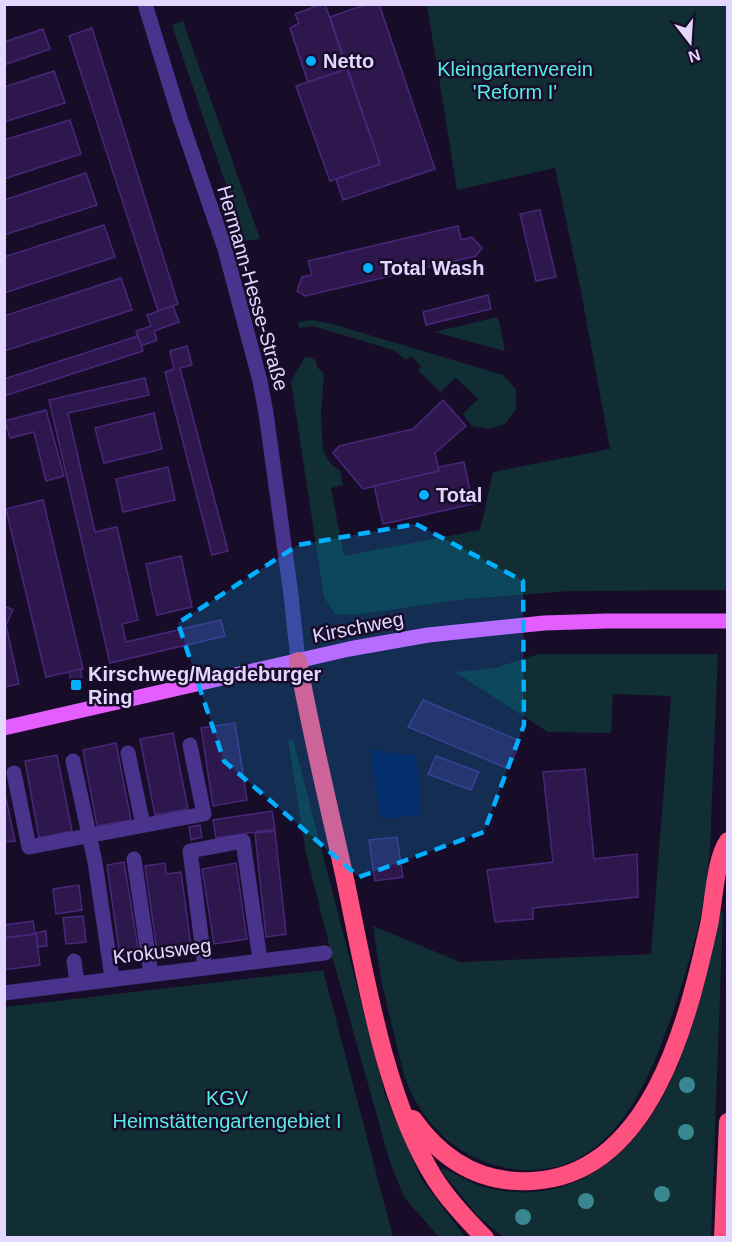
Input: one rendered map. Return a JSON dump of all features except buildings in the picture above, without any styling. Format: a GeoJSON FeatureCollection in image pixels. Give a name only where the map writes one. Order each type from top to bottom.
{"type":"FeatureCollection","features":[{"type":"Feature","properties":{"kind":"highway"},"geometry":{"type":"LineString","coordinates":[[298,661],[379,1032],[397,1095],[416,1144],[434,1176],[450,1200],[486,1238]]}},
{"type":"Feature","properties":{"kind":"highway"},"geometry":{"type":"LineString","coordinates":[[397,1095],[418,1127],[438,1149],[454,1162],[483,1174],[517,1181],[550,1179],[573,1173],[605,1154],[624,1136],[647,1104],[667,1064],[692,991],[711,912],[722,850],[728,841]]}},
{"type":"Feature","properties":{"kind":"highway"},"geometry":{"type":"LineString","coordinates":[[723,1238],[728,1122]]}},
{"type":"Feature","properties":{"kind":"main road","name":"Kirschweg"},"geometry":{"type":"LineString","coordinates":[[4,728],[402,639],[481,628],[596,621],[728,621]]}},
{"type":"Feature","properties":{"kind":"street","name":"Hermann-Hesse-Straße"},"geometry":{"type":"LineString","coordinates":[[145,4],[180,118],[225,249],[260,381],[291,595],[298,661]]}},
{"type":"Feature","properties":{"kind":"street"},"geometry":{"type":"LineString","coordinates":[[14,773],[29,848],[204,814],[190,745]]}},
{"type":"Feature","properties":{"kind":"street"},"geometry":{"type":"LineString","coordinates":[[128,753],[142,825]]}},
{"type":"Feature","properties":{"kind":"street"},"geometry":{"type":"LineString","coordinates":[[73,761],[95,862],[112,978]]}},
{"type":"Feature","properties":{"kind":"street"},"geometry":{"type":"LineString","coordinates":[[205,967],[190,851],[243,841],[260,960]]}},
{"type":"Feature","properties":{"kind":"street"},"geometry":{"type":"LineString","coordinates":[[134,859],[151,974]]}},
{"type":"Feature","properties":{"kind":"street","name":"Krokusweg"},"geometry":{"type":"LineString","coordinates":[[7,990],[325,953]]}},
{"type":"Feature","properties":{"kind":"street"},"geometry":{"type":"LineString","coordinates":[[74,961],[77,983]]}},
{"type":"Feature","properties":{"kind":"highlighted area"},"geometry":{"type":"Polygon","coordinates":[[[416,524],[523,581],[524,725],[484,832],[359,877],[224,761],[178,623],[298,545],[416,524]]]}},
{"type":"Feature","properties":{"kind":"green space","name":"Kleingartenverein 'Reform I'"},"geometry":{"type":"Polygon","coordinates":[[[427,5],[727,5],[727,590],[570,591],[465,599],[354,615],[335,614],[324,597],[291,382],[304,358],[310,357],[315,360],[318,368],[324,373],[321,415],[323,451],[331,464],[340,471],[343,485],[331,488],[344,556],[480,530],[493,472],[610,449],[580,286],[555,168],[457,190],[427,5]]]}},
{"type":"Feature","properties":{"kind":"green space"},"geometry":{"type":"Polygon","coordinates":[[[183,21],[260,239],[245,241],[172,25],[183,21]]]}},
{"type":"Feature","properties":{"kind":"green space"},"geometry":{"type":"Polygon","coordinates":[[[498,317],[505,351],[434,332],[498,317]]]}},
{"type":"Feature","properties":{"kind":"green space"},"geometry":{"type":"Polygon","coordinates":[[[312,320],[503,375],[516,389],[516,409],[505,424],[488,429],[472,426],[463,414],[478,399],[456,378],[440,392],[418,370],[421,366],[411,356],[406,360],[393,350],[313,326],[299,328],[298,322],[312,320]]]}},
{"type":"Feature","properties":{"kind":"green space"},"geometry":{"type":"Polygon","coordinates":[[[539,654],[718,654],[711,836],[705,894],[698,927],[674,1009],[651,1069],[619,1124],[598,1146],[572,1161],[542,1169],[507,1168],[472,1156],[443,1136],[420,1109],[404,1075],[381,980],[373,926],[460,962],[651,954],[671,696],[613,694],[611,733],[548,732],[455,672],[495,668],[539,654]]]}},
{"type":"Feature","properties":{"kind":"green space"},"geometry":{"type":"Polygon","coordinates":[[[293,739],[385,1095],[422,1180],[465,1237],[439,1237],[404,1197],[390,1162],[332,956],[306,853],[288,740],[293,739]]]}},
{"type":"Feature","properties":{"kind":"green space"},"geometry":{"type":"Polygon","coordinates":[[[720,912],[723,913],[711,1237],[503,1237],[477,1215],[442,1172],[442,1168],[486,1188],[538,1192],[582,1179],[614,1159],[640,1132],[661,1099],[678,1064],[703,986],[720,912]]]}},
{"type":"Feature","properties":{"kind":"green space","name":"KGV Heimstättengartengebiet I"},"geometry":{"type":"Polygon","coordinates":[[[323,970],[393,1237],[5,1237],[5,1007],[323,970]]]}},
{"type":"Feature","properties":{"kind":"shaded area"},"geometry":{"type":"Polygon","coordinates":[[[370,750],[416,756],[421,814],[381,819],[370,750]]]}},
{"type":"Feature","properties":{"kind":"place","name":"Netto"},"geometry":{"type":"Point","coordinates":[311,61]}},
{"type":"Feature","properties":{"kind":"place","name":"Total Wash"},"geometry":{"type":"Point","coordinates":[368,268]}},
{"type":"Feature","properties":{"kind":"place","name":"Total"},"geometry":{"type":"Point","coordinates":[424,495]}},
{"type":"Feature","properties":{"kind":"place","name":"Kirschweg/Magdeburger Ring"},"geometry":{"type":"Point","coordinates":[76,685]}}]}
